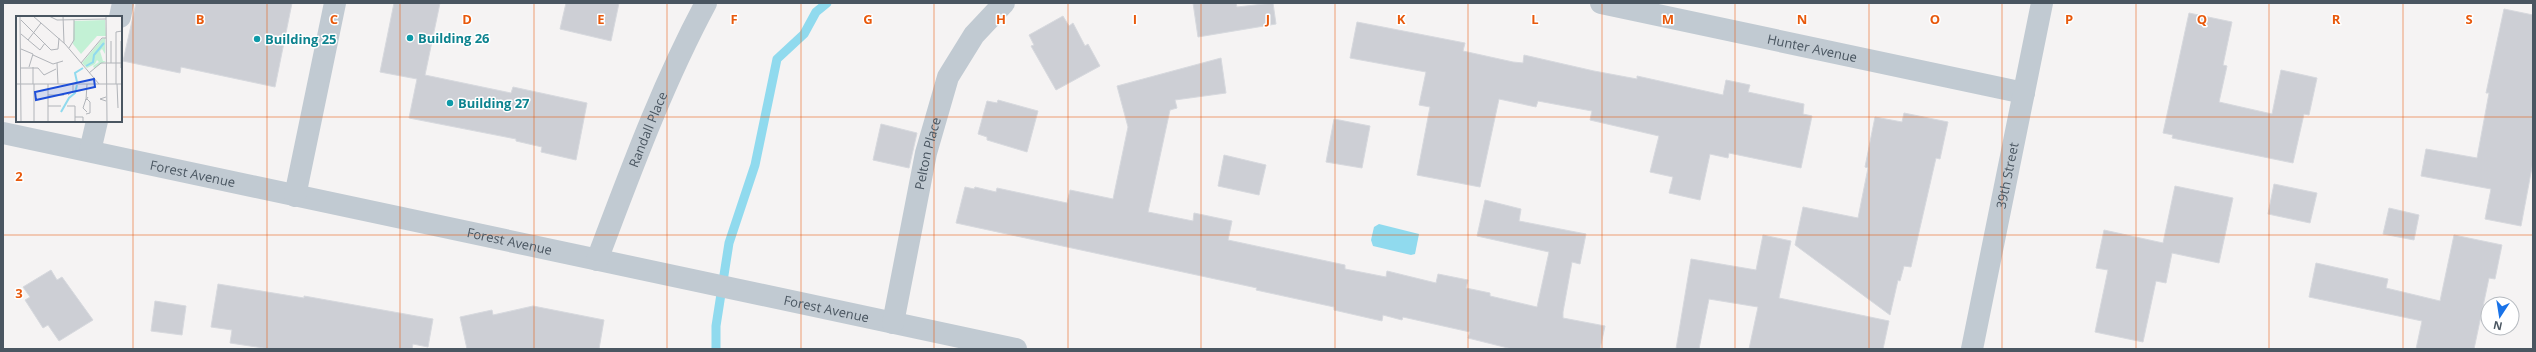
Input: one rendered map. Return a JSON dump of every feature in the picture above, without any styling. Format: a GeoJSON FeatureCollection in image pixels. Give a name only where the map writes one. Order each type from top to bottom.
{"type":"FeatureCollection","features":[{"type":"Feature","properties":{"kind":"street"},"geometry":{"type":"LineString","coordinates":[[120,16],[123,3]]}},
{"type":"Feature","properties":{"kind":"street"},"geometry":{"type":"LineString","coordinates":[[295,196],[335,3]]}},
{"type":"Feature","properties":{"kind":"street","name":"Randall Place"},"geometry":{"type":"LineString","coordinates":[[597,260],[670,76],[706,3]]}},
{"type":"Feature","properties":{"kind":"street","name":"Pelton Place"},"geometry":{"type":"LineString","coordinates":[[893,323],[926,153],[948,77],[974,35],[1004,3]]}},
{"type":"Feature","properties":{"kind":"street","name":"Hunter Avenue"},"geometry":{"type":"LineString","coordinates":[[1601,3],[2024,93]]}},
{"type":"Feature","properties":{"kind":"street","name":"39th Street"},"geometry":{"type":"LineString","coordinates":[[1972,349],[2042,3]]}},
{"type":"Feature","properties":{"kind":"street"},"geometry":{"type":"LineString","coordinates":[[90,152],[97,122]]}},
{"type":"Feature","properties":{"kind":"street","name":"Forest Avenue"},"geometry":{"type":"LineString","coordinates":[[3,132],[295,196],[1016,349]]}},
{"type":"Feature","properties":{"kind":"water"},"geometry":{"type":"Polygon","coordinates":[[[1379,224],[1419,234],[1415,254],[1411,255],[1373,246],[1371,240],[1374,227],[1379,224]]]}},
{"type":"Feature","properties":{"kind":"building"},"geometry":{"type":"Polygon","coordinates":[[[136,3],[292,3],[275,87],[181,67],[180,73],[123,61],[136,3]]]}},
{"type":"Feature","properties":{"kind":"building"},"geometry":{"type":"Polygon","coordinates":[[[394,3],[440,3],[425,75],[511,93],[513,87],[587,103],[576,160],[541,152],[542,147],[516,141],[516,139],[409,118],[417,79],[380,72],[394,3]]]}},
{"type":"Feature","properties":{"kind":"building"},"geometry":{"type":"Polygon","coordinates":[[[566,3],[619,3],[611,41],[560,29],[566,3]]]}},
{"type":"Feature","properties":{"kind":"building"},"geometry":{"type":"Polygon","coordinates":[[[1193,3],[1236,3],[1237,7],[1273,3],[1276,24],[1198,37],[1193,3]]]}},
{"type":"Feature","properties":{"kind":"building"},"geometry":{"type":"Polygon","coordinates":[[[2504,9],[2533,15],[2533,162],[2521,226],[2485,219],[2491,189],[2421,176],[2426,149],[2477,158],[2489,93],[2486,93],[2504,9]]]}},
{"type":"Feature","properties":{"kind":"building"},"geometry":{"type":"Polygon","coordinates":[[[2189,13],[2232,22],[2223,65],[2227,66],[2219,102],[2272,114],[2281,70],[2317,78],[2309,115],[2304,114],[2293,163],[2172,138],[2173,135],[2163,133],[2189,13]]]}},
{"type":"Feature","properties":{"kind":"building"},"geometry":{"type":"Polygon","coordinates":[[[1063,16],[1069,26],[1073,23],[1085,46],[1088,44],[1100,66],[1056,90],[1031,46],[1034,45],[1029,35],[1063,16]]]}},
{"type":"Feature","properties":{"kind":"building"},"geometry":{"type":"Polygon","coordinates":[[[1357,22],[1465,43],[1463,51],[1513,62],[1523,63],[1524,55],[1594,71],[1637,79],[1637,76],[1723,95],[1726,80],[1750,85],[1748,92],[1804,104],[1803,114],[1812,116],[1801,168],[1729,153],[1728,158],[1710,154],[1700,200],[1669,193],[1673,177],[1650,172],[1659,136],[1590,120],[1592,111],[1538,101],[1536,107],[1499,99],[1480,187],[1417,175],[1430,107],[1419,105],[1426,72],[1350,58],[1357,22]]]}},
{"type":"Feature","properties":{"kind":"building"},"geometry":{"type":"Polygon","coordinates":[[[1221,58],[1226,93],[1175,100],[1177,108],[1170,110],[1148,212],[1193,221],[1194,213],[1232,221],[1228,240],[1345,265],[1345,269],[1386,277],[1387,271],[1436,283],[1438,274],[1468,280],[1466,288],[1490,293],[1490,296],[1537,307],[1549,252],[1477,236],[1485,200],[1521,209],[1519,221],[1586,234],[1580,264],[1572,262],[1563,318],[1605,326],[1600,349],[1512,349],[1468,338],[1470,332],[1403,317],[1402,320],[1383,315],[1382,321],[1334,310],[1334,307],[1256,290],[1257,288],[956,223],[965,187],[974,189],[975,187],[996,192],[997,188],[1067,203],[1070,190],[1113,199],[1128,127],[1117,86],[1221,58]]]}},
{"type":"Feature","properties":{"kind":"building"},"geometry":{"type":"Polygon","coordinates":[[[998,100],[1038,111],[1027,152],[987,140],[987,137],[978,134],[987,101],[997,103],[998,100]]]}},
{"type":"Feature","properties":{"kind":"building"},"geometry":{"type":"Polygon","coordinates":[[[1904,113],[1948,122],[1940,159],[1936,158],[1911,267],[1904,266],[1900,281],[1898,280],[1890,315],[1795,245],[1803,207],[1858,218],[1868,168],[1865,167],[1875,117],[1902,122],[1904,113]]]}},
{"type":"Feature","properties":{"kind":"building"},"geometry":{"type":"Polygon","coordinates":[[[1334,119],[1370,126],[1362,168],[1326,162],[1334,119]]]}},
{"type":"Feature","properties":{"kind":"building"},"geometry":{"type":"Polygon","coordinates":[[[881,124],[917,133],[909,168],[873,160],[881,124]]]}},
{"type":"Feature","properties":{"kind":"building"},"geometry":{"type":"Polygon","coordinates":[[[1224,155],[1266,165],[1259,195],[1218,186],[1224,155]]]}},
{"type":"Feature","properties":{"kind":"building"},"geometry":{"type":"Polygon","coordinates":[[[2274,184],[2317,193],[2310,223],[2268,214],[2274,184]]]}},
{"type":"Feature","properties":{"kind":"building"},"geometry":{"type":"Polygon","coordinates":[[[2175,186],[2233,198],[2219,263],[2172,253],[2166,283],[2156,281],[2143,342],[2095,332],[2108,270],[2096,268],[2104,230],[2163,243],[2175,186]]]}},
{"type":"Feature","properties":{"kind":"building"},"geometry":{"type":"Polygon","coordinates":[[[2389,208],[2419,215],[2414,240],[2383,234],[2389,208]]]}},
{"type":"Feature","properties":{"kind":"building"},"geometry":{"type":"Polygon","coordinates":[[[1763,235],[1791,241],[1779,298],[1889,321],[1883,349],[1749,349],[1758,307],[1709,299],[1699,349],[1676,349],[1691,259],[1756,270],[1763,235]]]}},
{"type":"Feature","properties":{"kind":"building"},"geometry":{"type":"Polygon","coordinates":[[[2454,235],[2502,245],[2495,279],[2489,278],[2485,296],[2480,296],[2480,321],[2474,349],[2416,349],[2422,321],[2309,297],[2316,263],[2388,279],[2386,288],[2440,301],[2454,235]]]}},
{"type":"Feature","properties":{"kind":"building"},"geometry":{"type":"Polygon","coordinates":[[[51,270],[57,280],[62,277],[93,320],[59,341],[48,325],[43,328],[25,300],[30,297],[23,287],[51,270]]]}},
{"type":"Feature","properties":{"kind":"building"},"geometry":{"type":"Polygon","coordinates":[[[218,284],[304,298],[304,296],[433,319],[428,347],[413,344],[412,349],[270,349],[230,343],[232,330],[211,327],[218,284]]]}},
{"type":"Feature","properties":{"kind":"building"},"geometry":{"type":"Polygon","coordinates":[[[155,301],[186,306],[182,335],[151,331],[155,301]]]}},
{"type":"Feature","properties":{"kind":"building"},"geometry":{"type":"Polygon","coordinates":[[[533,306],[604,320],[599,349],[467,349],[460,317],[492,310],[493,315],[533,306]]]}},
{"type":"Feature","properties":{"kind":"waterway"},"geometry":{"type":"LineString","coordinates":[[716,349],[716,326],[729,243],[755,165],[777,59],[804,34],[816,12],[827,3]]}},
{"type":"Feature","properties":{"kind":"place","name":"Building 26"},"geometry":{"type":"Point","coordinates":[410,38]}},
{"type":"Feature","properties":{"kind":"place","name":"Building 25"},"geometry":{"type":"Point","coordinates":[257,39]}},
{"type":"Feature","properties":{"kind":"place","name":"Building 27"},"geometry":{"type":"Point","coordinates":[450,103]}}]}
